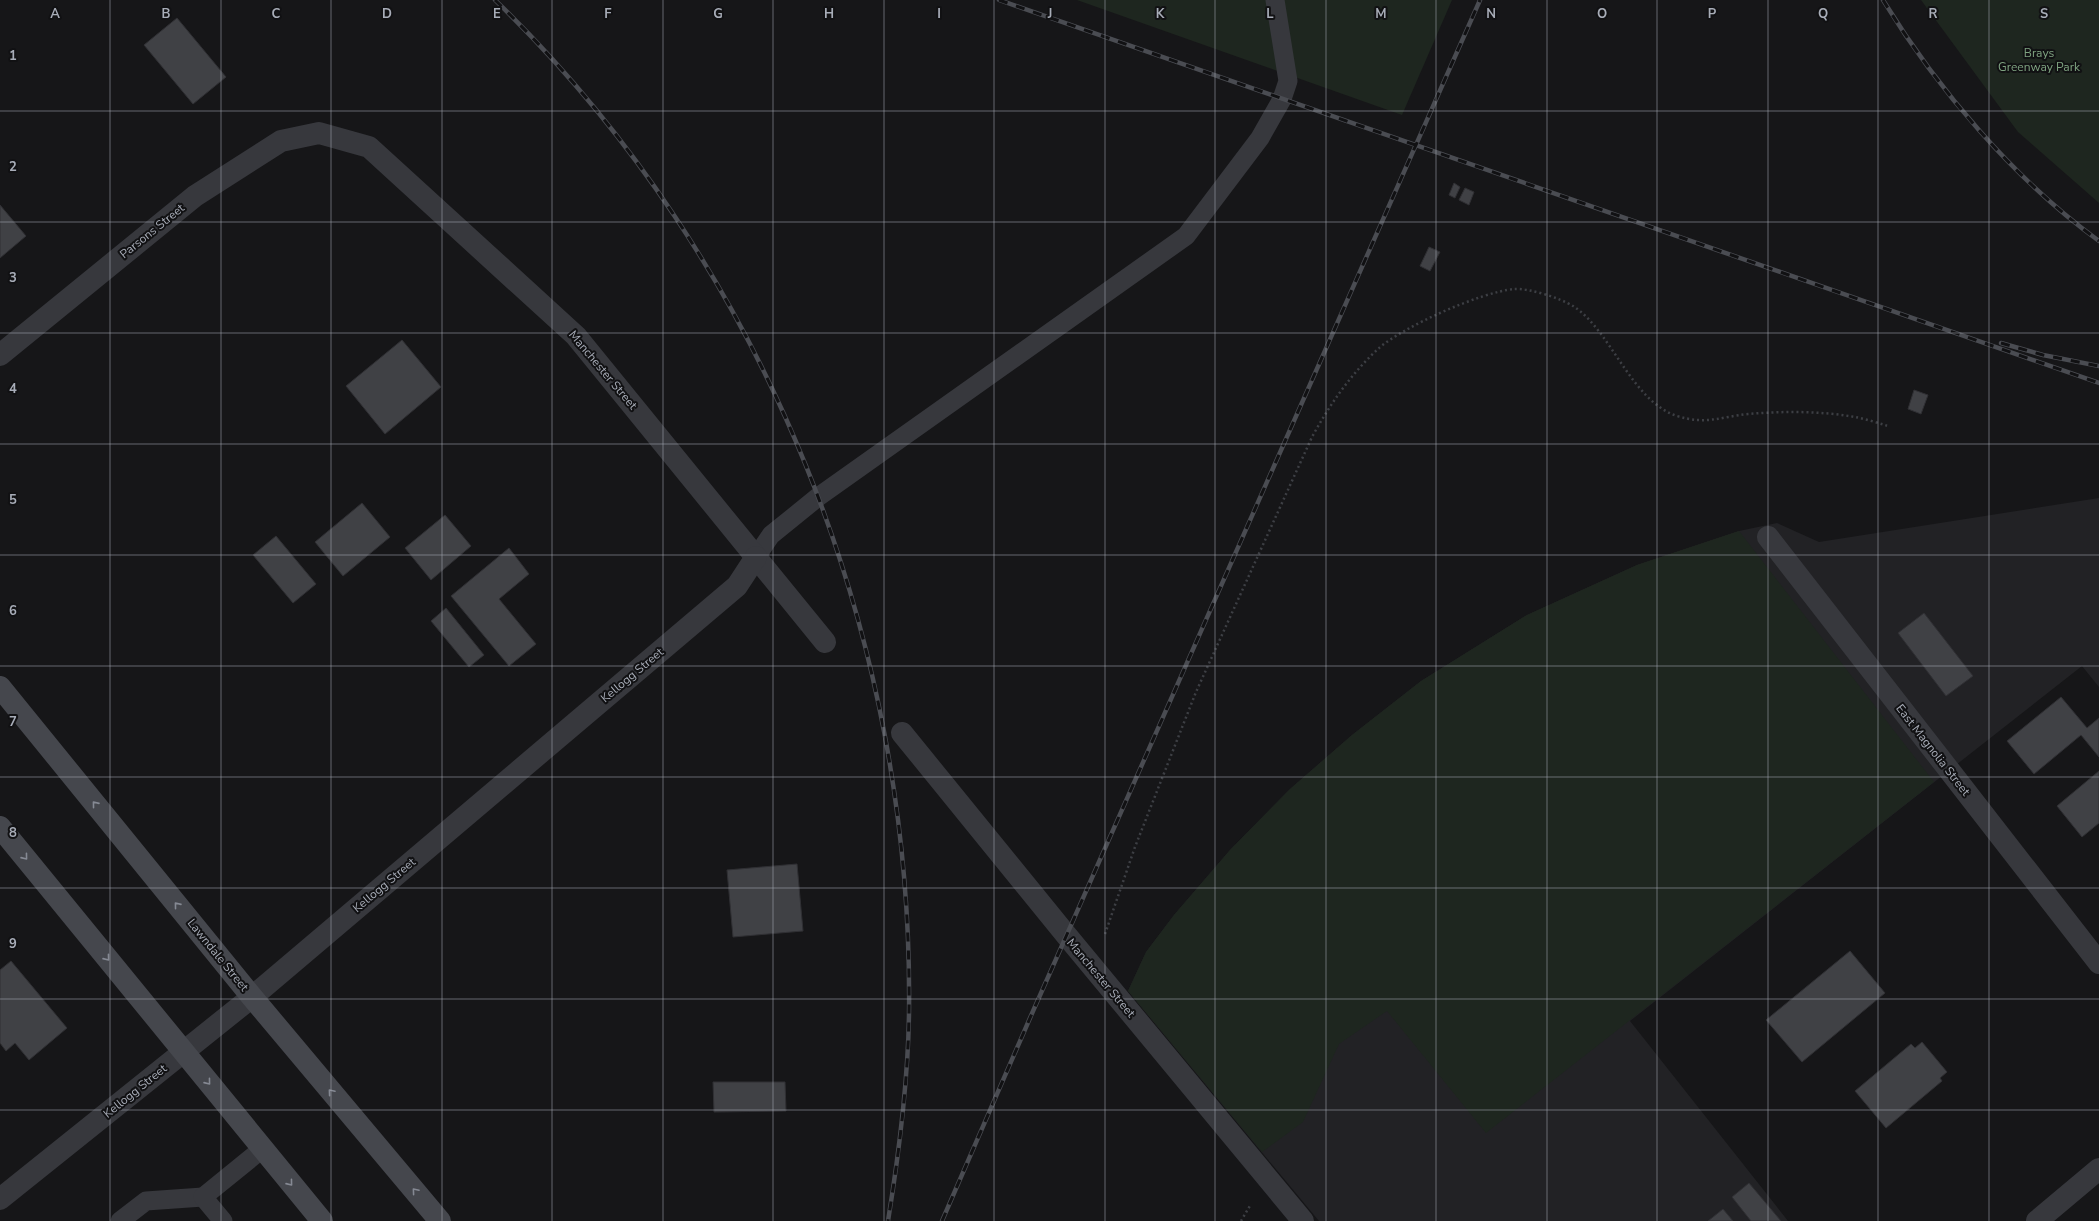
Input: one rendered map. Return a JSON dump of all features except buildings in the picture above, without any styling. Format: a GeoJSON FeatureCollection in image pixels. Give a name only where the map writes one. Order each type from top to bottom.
{"type":"FeatureCollection","features":[{"type":"Feature","properties":{"kind":"main road","name":"Lawndale Street"},"geometry":{"type":"LineString","coordinates":[[0,687],[252,997],[440,1221]]}},
{"type":"Feature","properties":{"kind":"main road"},"geometry":{"type":"LineString","coordinates":[[0,826],[322,1221]]}},
{"type":"Feature","properties":{"kind":"street","name":"Manchester Street"},"geometry":{"type":"LineString","coordinates":[[319,133],[369,147],[576,336],[825,642]]}},
{"type":"Feature","properties":{"kind":"street","name":"Parsons Street"},"geometry":{"type":"LineString","coordinates":[[0,355],[195,196],[281,141],[319,133]]}},
{"type":"Feature","properties":{"kind":"street","name":"East Magnolia Street"},"geometry":{"type":"LineString","coordinates":[[1768,537],[2099,963]]}},
{"type":"Feature","properties":{"kind":"street","name":"Kellogg Street"},"geometry":{"type":"LineString","coordinates":[[0,1199],[252,997],[737,586],[756,557]]}},
{"type":"Feature","properties":{"kind":"street","name":"Manchester Street"},"geometry":{"type":"LineString","coordinates":[[902,733],[1303,1221]]}},
{"type":"Feature","properties":{"kind":"street"},"geometry":{"type":"LineString","coordinates":[[2037,1221],[2099,1169]]}},
{"type":"Feature","properties":{"kind":"lane"},"geometry":{"type":"LineString","coordinates":[[756,557],[771,535],[818,497],[1186,236],[1260,138],[1282,99],[1288,81],[1275,0]]}},
{"type":"Feature","properties":{"kind":"lane"},"geometry":{"type":"LineString","coordinates":[[120,1221],[146,1201],[203,1197],[262,1149]]}},
{"type":"Feature","properties":{"kind":"lane"},"geometry":{"type":"LineString","coordinates":[[203,1197],[223,1221]]}},
{"type":"Feature","properties":{"kind":"path"},"geometry":{"type":"LineString","coordinates":[[1094,968],[1135,847],[1196,692],[1309,444],[1328,409],[1341,390],[1380,348],[1404,332],[1465,303],[1515,289],[1531,291],[1573,306],[1600,335],[1642,391],[1659,406],[1675,416],[1707,422],[1748,414],[1829,413],[1857,417],[1888,426]]}},
{"type":"Feature","properties":{"kind":"shaded area"},"geometry":{"type":"Polygon","coordinates":[[[2099,498],[2099,687],[2082,666],[1630,1021],[1788,1221],[1319,1221],[1128,991],[1146,952],[1174,915],[1230,850],[1290,789],[1352,735],[1421,681],[1527,615],[1637,565],[1739,531],[1777,523],[1819,542],[2099,498]]]}},
{"type":"Feature","properties":{"kind":"green space"},"geometry":{"type":"Polygon","coordinates":[[[1077,0],[1452,0],[1402,115],[1077,0]]]}},
{"type":"Feature","properties":{"kind":"green space","name":"Brays Greenway Park"},"geometry":{"type":"Polygon","coordinates":[[[1921,0],[2099,0],[2099,203],[2018,132],[1921,0]]]}},
{"type":"Feature","properties":{"kind":"green space"},"geometry":{"type":"Polygon","coordinates":[[[1739,531],[1934,782],[1486,1133],[1387,1011],[1339,1044],[1303,1122],[1262,1152],[1128,991],[1146,952],[1174,915],[1230,850],[1290,789],[1352,735],[1421,681],[1527,615],[1637,565],[1739,531]]]}},
{"type":"Feature","properties":{"kind":"railway"},"geometry":{"type":"LineString","coordinates":[[495,0],[591,103],[675,216],[746,337],[806,465],[852,597],[885,734],[904,874],[909,1014],[907,1066],[896,1170],[888,1221]]}},
{"type":"Feature","properties":{"kind":"railway"},"geometry":{"type":"LineString","coordinates":[[999,0],[2099,383]]}},
{"type":"Feature","properties":{"kind":"railway"},"geometry":{"type":"LineString","coordinates":[[942,1221],[1030,1018],[1480,0]]}},
{"type":"Feature","properties":{"kind":"railway"},"geometry":{"type":"LineString","coordinates":[[1883,0],[1928,67],[1980,131],[2037,190],[2099,241]]}},
{"type":"Feature","properties":{"kind":"railway"},"geometry":{"type":"LineString","coordinates":[[2001,343],[2043,355],[2099,366]]}}]}
